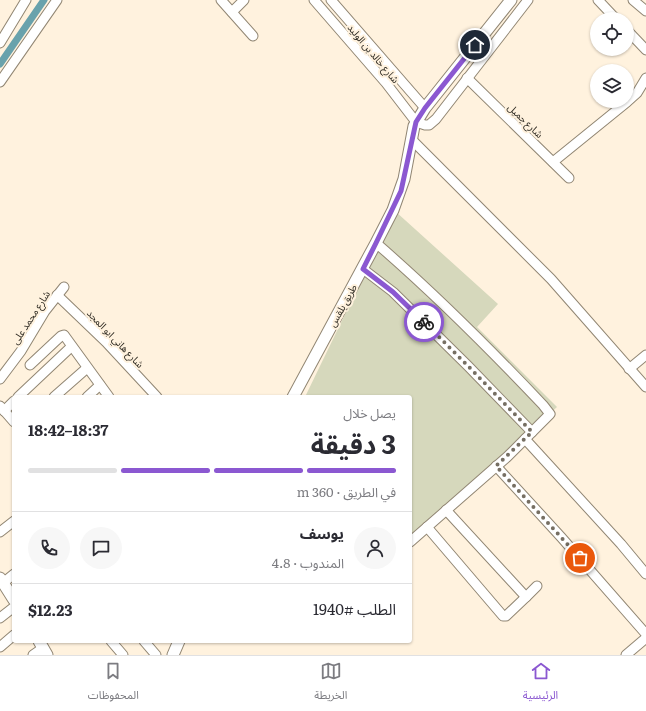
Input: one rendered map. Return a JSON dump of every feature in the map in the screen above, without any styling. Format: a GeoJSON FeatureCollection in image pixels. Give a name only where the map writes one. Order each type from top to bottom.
{"type":"FeatureCollection","features":[{"type":"Feature","properties":{"kind":"main road","name":"طريق بلقس"},"geometry":{"type":"LineString","coordinates":[[294,395],[363,269],[401,191],[416,122],[425,108],[518,2]]}},
{"type":"Feature","properties":{"kind":"main road"},"geometry":{"type":"LineString","coordinates":[[1,581],[12,597]]}},
{"type":"Feature","properties":{"kind":"main road"},"geometry":{"type":"LineString","coordinates":[[173,655],[177,643]]}},
{"type":"Feature","properties":{"kind":"street"},"geometry":{"type":"LineString","coordinates":[[0,43],[26,0]]}},
{"type":"Feature","properties":{"kind":"street"},"geometry":{"type":"LineString","coordinates":[[0,82],[57,0]]}},
{"type":"Feature","properties":{"kind":"street"},"geometry":{"type":"LineString","coordinates":[[221,0],[253,36]]}},
{"type":"Feature","properties":{"kind":"street"},"geometry":{"type":"LineString","coordinates":[[232,12],[244,0]]}},
{"type":"Feature","properties":{"kind":"street","name":"شارع خالد بن الوليد"},"geometry":{"type":"LineString","coordinates":[[314,0],[386,83],[416,122]]}},
{"type":"Feature","properties":{"kind":"street"},"geometry":{"type":"LineString","coordinates":[[331,0],[425,108]]}},
{"type":"Feature","properties":{"kind":"street"},"geometry":{"type":"LineString","coordinates":[[598,0],[609,12]]}},
{"type":"Feature","properties":{"kind":"street"},"geometry":{"type":"LineString","coordinates":[[633,0],[646,11]]}},
{"type":"Feature","properties":{"kind":"street","name":"طريق بلقس"},"geometry":{"type":"LineString","coordinates":[[416,122],[425,125],[433,122],[467,78],[518,2]]}},
{"type":"Feature","properties":{"kind":"street"},"geometry":{"type":"LineString","coordinates":[[634,37],[646,50]]}},
{"type":"Feature","properties":{"kind":"street","name":"شارع جميل"},"geometry":{"type":"LineString","coordinates":[[467,78],[569,178]]}},
{"type":"Feature","properties":{"kind":"street"},"geometry":{"type":"LineString","coordinates":[[553,162],[637,93],[646,78]]}},
{"type":"Feature","properties":{"kind":"street"},"geometry":{"type":"LineString","coordinates":[[412,140],[551,279],[646,387]]}},
{"type":"Feature","properties":{"kind":"street"},"geometry":{"type":"LineString","coordinates":[[376,243],[406,269],[479,340],[549,412],[550,415],[525,440],[412,540]]}},
{"type":"Feature","properties":{"kind":"street"},"geometry":{"type":"LineString","coordinates":[[363,269],[393,292],[532,432]]}},
{"type":"Feature","properties":{"kind":"street","name":"شارع محمد على"},"geometry":{"type":"LineString","coordinates":[[0,379],[19,354],[45,310],[64,288]]}},
{"type":"Feature","properties":{"kind":"street","name":"شارع هاني ابو المجد"},"geometry":{"type":"LineString","coordinates":[[57,295],[106,342],[155,395]]}},
{"type":"Feature","properties":{"kind":"street"},"geometry":{"type":"LineString","coordinates":[[30,365],[62,335],[108,395]]}},
{"type":"Feature","properties":{"kind":"street"},"geometry":{"type":"LineString","coordinates":[[20,395],[71,347]]}},
{"type":"Feature","properties":{"kind":"street"},"geometry":{"type":"LineString","coordinates":[[629,369],[646,355]]}},
{"type":"Feature","properties":{"kind":"street"},"geometry":{"type":"LineString","coordinates":[[56,395],[87,368]]}},
{"type":"Feature","properties":{"kind":"street"},"geometry":{"type":"LineString","coordinates":[[90,395],[100,385]]}},
{"type":"Feature","properties":{"kind":"street"},"geometry":{"type":"LineString","coordinates":[[12,402],[1,407],[12,420]]}},
{"type":"Feature","properties":{"kind":"street"},"geometry":{"type":"LineString","coordinates":[[525,440],[621,544],[646,574]]}},
{"type":"Feature","properties":{"kind":"street"},"geometry":{"type":"LineString","coordinates":[[496,466],[566,542],[646,634]]}},
{"type":"Feature","properties":{"kind":"street"},"geometry":{"type":"LineString","coordinates":[[446,510],[526,597]]}},
{"type":"Feature","properties":{"kind":"street"},"geometry":{"type":"LineString","coordinates":[[0,532],[12,523]]}},
{"type":"Feature","properties":{"kind":"street"},"geometry":{"type":"LineString","coordinates":[[427,527],[503,616],[506,616],[537,586]]}},
{"type":"Feature","properties":{"kind":"street"},"geometry":{"type":"LineString","coordinates":[[1,581],[12,575]]}},
{"type":"Feature","properties":{"kind":"street"},"geometry":{"type":"LineString","coordinates":[[0,618],[12,609]]}},
{"type":"Feature","properties":{"kind":"street"},"geometry":{"type":"LineString","coordinates":[[0,647],[12,637]]}},
{"type":"Feature","properties":{"kind":"street"},"geometry":{"type":"LineString","coordinates":[[626,655],[646,638]]}},
{"type":"Feature","properties":{"kind":"street"},"geometry":{"type":"LineString","coordinates":[[113,643],[123,655]]}},
{"type":"Feature","properties":{"kind":"street"},"geometry":{"type":"LineString","coordinates":[[146,643],[156,655]]}},
{"type":"Feature","properties":{"kind":"street"},"geometry":{"type":"LineString","coordinates":[[33,655],[43,648]]}},
{"type":"Feature","properties":{"kind":"green space"},"geometry":{"type":"Polygon","coordinates":[[[395,211],[498,304],[477,327],[557,407],[412,541],[412,395],[306,395],[395,211]]]}},
{"type":"Feature","properties":{"kind":"waterway"},"geometry":{"type":"LineString","coordinates":[[0,64],[44,0]]}},
{"type":"Feature","properties":{"kind":"way so far"},"geometry":{"type":"LineString","coordinates":[[424,322],[532,432],[496,466],[580,558]]}},
{"type":"Feature","properties":{"kind":"route"},"geometry":{"type":"LineString","coordinates":[[424,322],[393,292],[363,269],[401,191],[414,126],[425,108],[475,45]]}}]}
